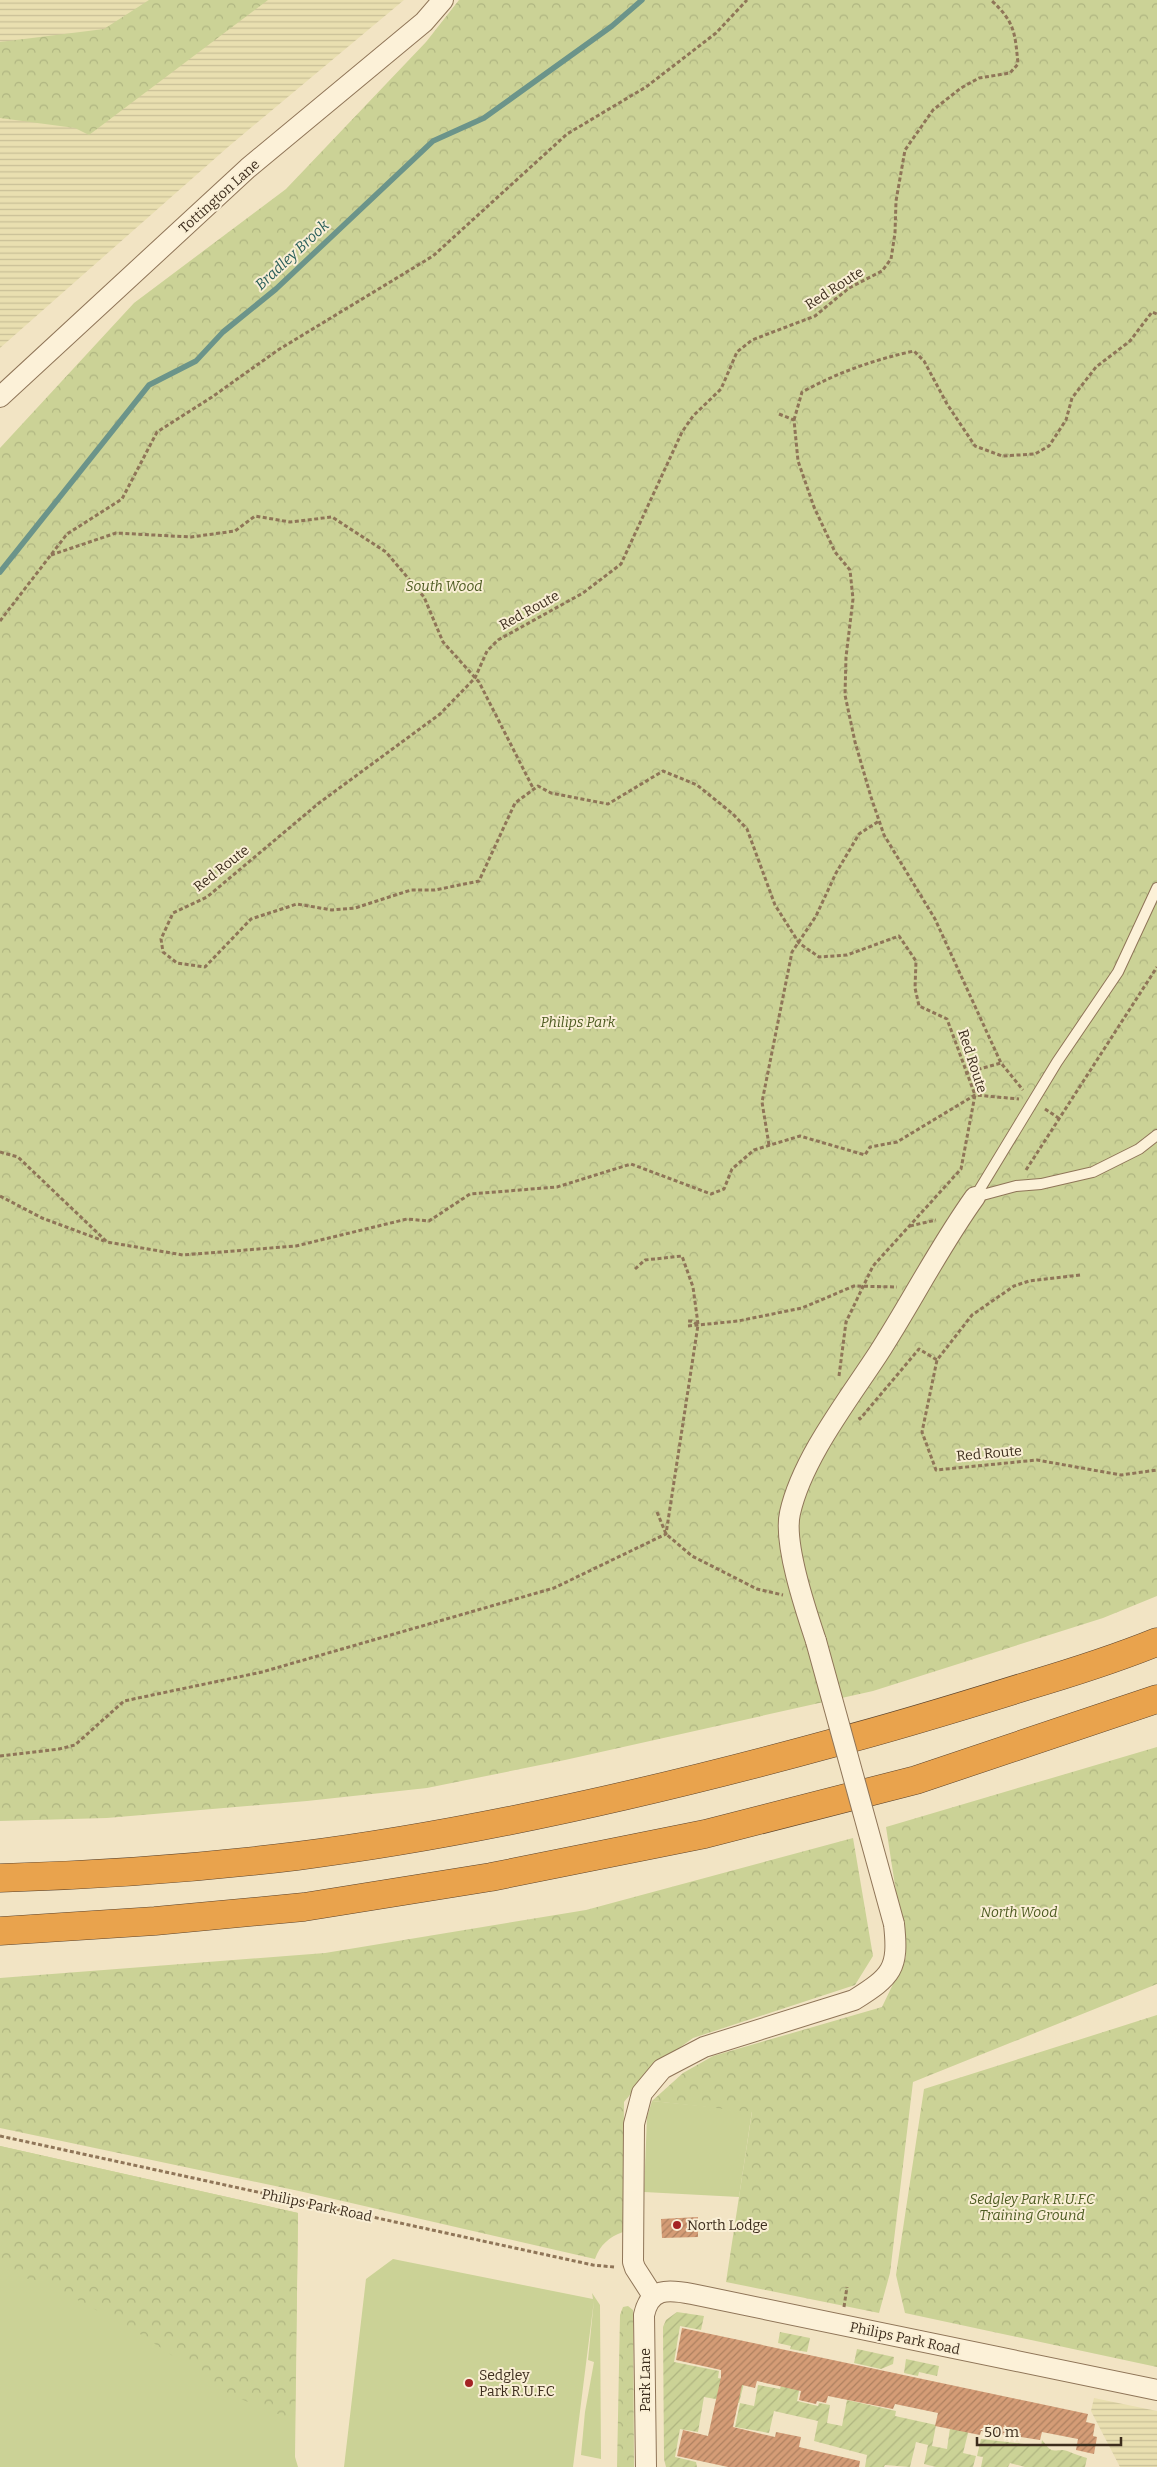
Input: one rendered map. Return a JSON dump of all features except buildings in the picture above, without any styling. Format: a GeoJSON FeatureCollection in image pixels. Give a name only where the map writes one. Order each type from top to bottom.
{"type":"FeatureCollection","features":[{"type":"Feature","properties":{"kind":"highway"},"geometry":{"type":"LineString","coordinates":[[0,1878],[168,1869],[289,1856],[468,1828],[628,1794],[788,1756],[929,1717],[1058,1677],[1157,1642]]}},
{"type":"Feature","properties":{"kind":"highway"},"geometry":{"type":"LineString","coordinates":[[0,1931],[155,1922],[304,1907],[491,1877],[695,1836],[916,1780],[1157,1699]]}},
{"type":"Feature","properties":{"kind":"street","name":"Tottington Lane"},"geometry":{"type":"LineString","coordinates":[[0,397],[248,168],[424,22],[443,0]]}},
{"type":"Feature","properties":{"kind":"street"},"geometry":{"type":"LineString","coordinates":[[653,2296],[635,2268],[632,2233],[634,2124],[638,2103],[647,2085],[662,2069],[704,2047],[854,2000],[875,1987],[892,1968],[897,1948],[894,1924],[803,1600],[790,1541],[790,1514],[800,1484],[832,1422],[975,1197]]}},
{"type":"Feature","properties":{"kind":"street","name":"Philips Park Road"},"geometry":{"type":"LineString","coordinates":[[653,2296],[664,2292],[680,2291],[1157,2390]]}},
{"type":"Feature","properties":{"kind":"street","name":"Park Lane"},"geometry":{"type":"LineString","coordinates":[[646,2467],[644,2315],[647,2302],[653,2296]]}},
{"type":"Feature","properties":{"kind":"lane"},"geometry":{"type":"LineString","coordinates":[[975,1197],[1033,1101],[1118,972],[1157,888]]}},
{"type":"Feature","properties":{"kind":"lane"},"geometry":{"type":"LineString","coordinates":[[975,1197],[1016,1186],[1041,1184],[1094,1172],[1139,1149],[1157,1135]]}},
{"type":"Feature","properties":{"kind":"path"},"geometry":{"type":"LineString","coordinates":[[0,621],[67,534],[122,499],[157,432],[212,397],[278,350],[433,256],[567,134],[646,87],[716,33],[747,0]]}},
{"type":"Feature","properties":{"kind":"path","name":"Red Route"},"geometry":{"type":"LineString","coordinates":[[937,1360],[919,1349],[860,1419],[838,1384],[846,1322],[873,1266],[961,1169],[975,1095],[965,1073],[948,1019],[919,1006],[915,988],[916,961],[900,936],[847,955],[819,957],[798,940],[775,905],[747,829],[734,814],[697,785],[663,771],[608,804],[551,793],[538,786],[515,802],[479,881],[435,890],[411,890],[355,908],[332,910],[297,904],[250,919],[205,967],[177,962],[163,952],[161,939],[173,913],[207,897],[319,804],[440,714],[475,678],[486,651],[498,640],[583,593],[621,564],[682,432],[693,416],[721,389],[737,352],[752,340],[815,316],[849,288],[882,270],[891,259],[895,233],[896,201],[905,150],[933,110],[961,88],[979,78],[1010,73],[1018,64],[1016,40],[1008,15],[991,0]]}},
{"type":"Feature","properties":{"kind":"path"},"geometry":{"type":"LineString","coordinates":[[1033,1101],[1001,1063],[935,919],[884,835],[879,821],[855,742],[845,695],[846,657],[853,599],[850,570],[835,552],[814,507],[798,461],[794,420],[802,392],[837,373],[885,357],[914,351],[924,361],[947,404],[975,446],[1002,456],[1035,454],[1049,446],[1066,420],[1072,398],[1096,368],[1130,341],[1152,312],[1157,314]]}},
{"type":"Feature","properties":{"kind":"path"},"geometry":{"type":"LineString","coordinates":[[780,414],[794,420]]}},
{"type":"Feature","properties":{"kind":"path"},"geometry":{"type":"LineString","coordinates":[[51,555],[116,534],[191,537],[235,531],[255,516],[290,522],[332,517],[386,552],[424,597],[443,642],[475,678],[533,788]]}},
{"type":"Feature","properties":{"kind":"path"},"geometry":{"type":"LineString","coordinates":[[769,1145],[762,1102],[768,1063],[792,952],[798,940],[816,916],[836,873],[859,834],[879,821]]}},
{"type":"Feature","properties":{"kind":"path"},"geometry":{"type":"LineString","coordinates":[[1016,1186],[1060,1119],[1087,1072],[1157,967]]}},
{"type":"Feature","properties":{"kind":"path"},"geometry":{"type":"LineString","coordinates":[[965,1073],[1001,1063]]}},
{"type":"Feature","properties":{"kind":"path"},"geometry":{"type":"LineString","coordinates":[[0,1196],[42,1218],[106,1242],[183,1256],[296,1246],[407,1219],[429,1221],[470,1194],[557,1186],[631,1164],[711,1194],[724,1189],[732,1169],[754,1150],[800,1136],[865,1155],[870,1147],[898,1142],[975,1095],[1033,1101]]}},
{"type":"Feature","properties":{"kind":"path"},"geometry":{"type":"LineString","coordinates":[[1051,1113],[1060,1119]]}},
{"type":"Feature","properties":{"kind":"path"},"geometry":{"type":"LineString","coordinates":[[0,1152],[18,1157],[106,1242]]}},
{"type":"Feature","properties":{"kind":"path"},"geometry":{"type":"LineString","coordinates":[[634,1269],[645,1260],[682,1256],[693,1287],[698,1325],[666,1534]]}},
{"type":"Feature","properties":{"kind":"path","name":"Red Route"},"geometry":{"type":"LineString","coordinates":[[1080,1275],[1029,1281],[1014,1286],[972,1315],[937,1360],[922,1432],[936,1470],[1037,1460],[1121,1475],[1157,1470]]}},
{"type":"Feature","properties":{"kind":"path"},"geometry":{"type":"LineString","coordinates":[[688,1326],[738,1321],[802,1308],[854,1286],[918,1288]]}},
{"type":"Feature","properties":{"kind":"path"},"geometry":{"type":"LineString","coordinates":[[688,1321],[698,1325]]}},
{"type":"Feature","properties":{"kind":"path"},"geometry":{"type":"LineString","coordinates":[[657,1512],[666,1534],[692,1556],[757,1589],[803,1600]]}},
{"type":"Feature","properties":{"kind":"path"},"geometry":{"type":"LineString","coordinates":[[0,1756],[59,1749],[74,1745],[124,1701],[262,1672],[554,1588],[666,1534]]}},
{"type":"Feature","properties":{"kind":"path","name":"Philips Park Road"},"geometry":{"type":"LineString","coordinates":[[0,2136],[593,2265],[635,2268]]}},
{"type":"Feature","properties":{"kind":"shaded area"},"geometry":{"type":"Polygon","coordinates":[[[0,0],[404,0],[228,147],[0,348],[0,0]]]}},
{"type":"Feature","properties":{"kind":"shaded area"},"geometry":{"type":"Polygon","coordinates":[[[1094,2398],[1157,2411],[1157,2467],[1120,2467],[1091,2411],[1094,2398]]]}},
{"type":"Feature","properties":{"kind":"green space"},"geometry":{"type":"Polygon","coordinates":[[[149,0],[268,0],[89,135],[75,128],[0,118],[0,42],[104,29],[149,0]]]}},
{"type":"Feature","properties":{"kind":"green space","name":"Philips Park"},"geometry":{"type":"Polygon","coordinates":[[[459,0],[1157,0],[1157,1596],[1103,1618],[873,1691],[565,1760],[427,1788],[307,1801],[107,1818],[0,1821],[0,448],[134,303],[286,189],[426,42],[459,0]]]}},
{"type":"Feature","properties":{"kind":"green space","name":"North Wood"},"geometry":{"type":"Polygon","coordinates":[[[1157,1747],[1157,1984],[913,2082],[890,2273],[879,2313],[726,2282],[752,2112],[652,2101],[683,2073],[713,2056],[882,2007],[906,1957],[886,1827],[1157,1747]]]}},
{"type":"Feature","properties":{"kind":"green space"},"geometry":{"type":"Polygon","coordinates":[[[853,1838],[873,1956],[855,1985],[693,2038],[653,2067],[624,2102],[623,2232],[613,2236],[606,2242],[595,2259],[299,2191],[0,2128],[0,1978],[325,1953],[586,1910],[853,1838]]]}},
{"type":"Feature","properties":{"kind":"green space","name":"Sedgley Park R.U.F.C Training Ground"},"geometry":{"type":"Polygon","coordinates":[[[1157,2015],[1157,2367],[905,2313],[896,2275],[924,2089],[1157,2015]]]}},
{"type":"Feature","properties":{"kind":"green space"},"geometry":{"type":"Polygon","coordinates":[[[652,2101],[752,2111],[739,2197],[644,2192],[647,2117],[652,2101]]]}},
{"type":"Feature","properties":{"kind":"green space"},"geometry":{"type":"Polygon","coordinates":[[[0,2146],[298,2213],[295,2457],[298,2467],[0,2467],[0,2146]]]}},
{"type":"Feature","properties":{"kind":"green space"},"geometry":{"type":"Polygon","coordinates":[[[0,2146],[298,2213],[295,2421],[231,2395],[137,2332],[44,2282],[0,2273],[0,2146]]]}},
{"type":"Feature","properties":{"kind":"green space","name":"Sedgley Park R.U.F.C"},"geometry":{"type":"Polygon","coordinates":[[[393,2259],[593,2299],[592,2293],[600,2305],[601,2459],[581,2455],[585,2412],[594,2362],[588,2360],[594,2300],[573,2467],[344,2467],[366,2279],[393,2259]]]}},
{"type":"Feature","properties":{"kind":"green space"},"geometry":{"type":"Polygon","coordinates":[[[628,2306],[633,2310],[634,2467],[617,2467],[620,2315],[623,2307],[628,2306]]]}},
{"type":"Feature","properties":{"kind":"green space"},"geometry":{"type":"Polygon","coordinates":[[[677,2312],[704,2316],[701,2330],[680,2326],[674,2362],[719,2371],[718,2378],[744,2383],[739,2403],[704,2397],[698,2432],[680,2429],[675,2457],[696,2462],[697,2467],[666,2467],[664,2459],[663,2327],[666,2320],[677,2312]]]}},
{"type":"Feature","properties":{"kind":"green space"},"geometry":{"type":"Polygon","coordinates":[[[780,2332],[810,2338],[807,2352],[790,2349],[791,2346],[778,2343],[780,2332]]]}},
{"type":"Feature","properties":{"kind":"green space"},"geometry":{"type":"Polygon","coordinates":[[[857,2349],[894,2357],[893,2364],[881,2369],[854,2363],[857,2349]]]}},
{"type":"Feature","properties":{"kind":"green space"},"geometry":{"type":"Polygon","coordinates":[[[906,2359],[939,2366],[937,2376],[919,2372],[918,2376],[904,2373],[906,2359]]]}},
{"type":"Feature","properties":{"kind":"green space"},"geometry":{"type":"Polygon","coordinates":[[[782,2383],[800,2386],[797,2401],[818,2406],[819,2403],[830,2405],[827,2423],[842,2426],[847,2400],[896,2411],[895,2416],[936,2425],[932,2446],[947,2449],[951,2421],[969,2429],[963,2453],[976,2456],[973,2467],[936,2467],[924,2464],[928,2445],[916,2442],[910,2467],[885,2465],[884,2467],[865,2467],[867,2455],[814,2441],[818,2421],[774,2411],[769,2433],[735,2427],[740,2403],[754,2406],[758,2385],[780,2389],[782,2383]]]}},
{"type":"Feature","properties":{"kind":"green space"},"geometry":{"type":"Polygon","coordinates":[[[981,2439],[1041,2446],[1042,2440],[1050,2450],[1064,2450],[1087,2458],[1085,2467],[1025,2467],[1010,2463],[1008,2467],[981,2467],[983,2457],[977,2456],[981,2439]]]}},
{"type":"Feature","properties":{"kind":"waterway","name":"Bradley Brook"},"geometry":{"type":"LineString","coordinates":[[0,572],[149,385],[196,361],[223,332],[276,289],[433,141],[484,118],[612,26],[642,0]]}},
{"type":"Feature","properties":{"kind":"place","name":"North Lodge"},"geometry":{"type":"Point","coordinates":[677,2225]}},
{"type":"Feature","properties":{"kind":"place","name":"Sedgley Park R.U.F.C"},"geometry":{"type":"Point","coordinates":[469,2383]}},
{"type":"Feature","properties":{"kind":"park label","name":"South Wood"},"geometry":{"type":"Point","coordinates":[444,586]}}]}
